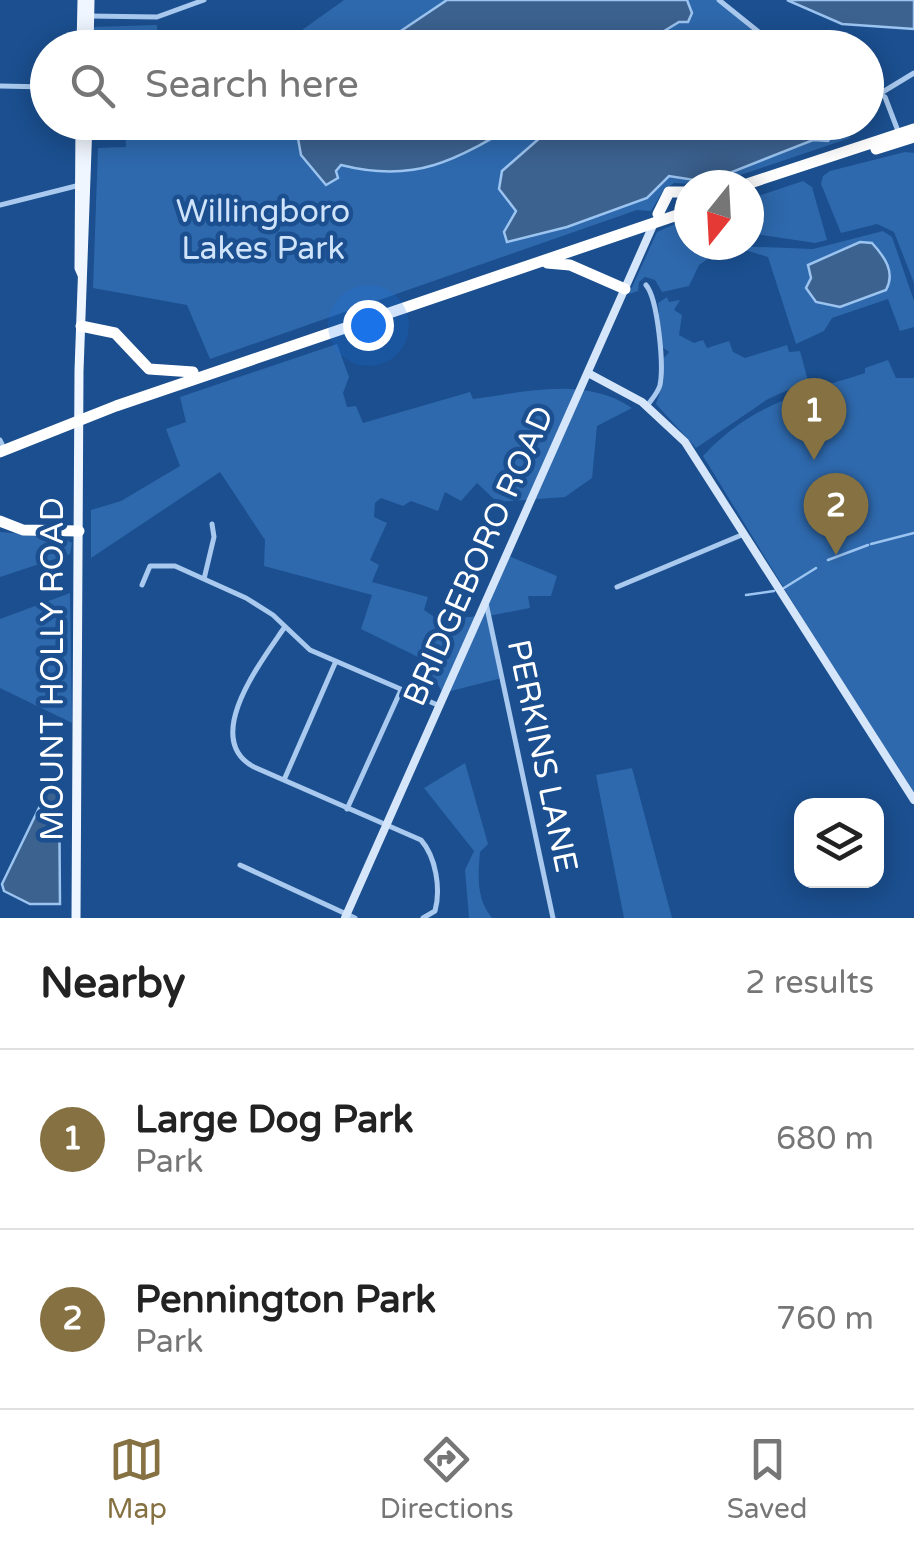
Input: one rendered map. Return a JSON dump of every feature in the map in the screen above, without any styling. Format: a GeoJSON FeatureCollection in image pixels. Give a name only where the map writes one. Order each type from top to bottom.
{"type":"FeatureCollection","features":[{"type":"Feature","properties":{"kind":"highway"},"geometry":{"type":"LineString","coordinates":[[884,138],[914,128]]}},
{"type":"Feature","properties":{"kind":"highway"},"geometry":{"type":"LineString","coordinates":[[764,186],[914,137]]}},
{"type":"Feature","properties":{"kind":"highway"},"geometry":{"type":"LineString","coordinates":[[764,178],[878,140]]}},
{"type":"Feature","properties":{"kind":"highway"},"geometry":{"type":"LineString","coordinates":[[80,416],[538,263],[656,218],[669,192],[674,192]]}},
{"type":"Feature","properties":{"kind":"highway"},"geometry":{"type":"LineString","coordinates":[[0,445],[193,372],[674,212]]}},
{"type":"Feature","properties":{"kind":"highway"},"geometry":{"type":"LineString","coordinates":[[538,263],[570,265],[625,288]]}},
{"type":"Feature","properties":{"kind":"highway"},"geometry":{"type":"LineString","coordinates":[[81,326],[115,332],[149,369],[193,372]]}},
{"type":"Feature","properties":{"kind":"highway"},"geometry":{"type":"LineString","coordinates":[[0,521],[22,530],[79,531]]}},
{"type":"Feature","properties":{"kind":"main road"},"geometry":{"type":"LineString","coordinates":[[82,0],[87,30]]}},
{"type":"Feature","properties":{"kind":"main road"},"geometry":{"type":"LineString","coordinates":[[83,30],[90,0]]}},
{"type":"Feature","properties":{"kind":"main road"},"geometry":{"type":"LineString","coordinates":[[81,140],[84,185]]}},
{"type":"Feature","properties":{"kind":"main road"},"geometry":{"type":"LineString","coordinates":[[84,185],[87,140]]}},
{"type":"Feature","properties":{"kind":"main road","name":"MOUNT HOLLY ROAD"},"geometry":{"type":"LineString","coordinates":[[76,918],[84,185]]}},
{"type":"Feature","properties":{"kind":"street"},"geometry":{"type":"LineString","coordinates":[[85,16],[157,17],[204,0]]}},
{"type":"Feature","properties":{"kind":"street"},"geometry":{"type":"LineString","coordinates":[[720,0],[756,30]]}},
{"type":"Feature","properties":{"kind":"street"},"geometry":{"type":"LineString","coordinates":[[884,91],[914,73]]}},
{"type":"Feature","properties":{"kind":"street"},"geometry":{"type":"LineString","coordinates":[[0,86],[30,87]]}},
{"type":"Feature","properties":{"kind":"street"},"geometry":{"type":"LineString","coordinates":[[884,100],[899,133]]}},
{"type":"Feature","properties":{"kind":"street"},"geometry":{"type":"LineString","coordinates":[[0,205],[84,185]]}},
{"type":"Feature","properties":{"kind":"street","name":"BRIDGEBORO ROAD"},"geometry":{"type":"LineString","coordinates":[[349,917],[656,218]]}},
{"type":"Feature","properties":{"kind":"street"},"geometry":{"type":"LineString","coordinates":[[646,285],[654,296],[660,373],[660,385],[647,406]]}},
{"type":"Feature","properties":{"kind":"street"},"geometry":{"type":"LineString","coordinates":[[588,373],[647,406],[691,450],[914,800]]}},
{"type":"Feature","properties":{"kind":"street"},"geometry":{"type":"LineString","coordinates":[[204,579],[214,537],[212,524]]}},
{"type":"Feature","properties":{"kind":"street"},"geometry":{"type":"LineString","coordinates":[[617,587],[744,534]]}},
{"type":"Feature","properties":{"kind":"street"},"geometry":{"type":"LineString","coordinates":[[142,585],[144,571],[154,564],[169,564],[258,604],[299,642],[336,662],[440,706]]}},
{"type":"Feature","properties":{"kind":"street","name":"PERKINS LANE"},"geometry":{"type":"LineString","coordinates":[[486,602],[554,918]]}},
{"type":"Feature","properties":{"kind":"street"},"geometry":{"type":"LineString","coordinates":[[284,628],[250,685],[230,735],[233,750],[244,762],[346,809],[417,836],[428,848],[437,902],[432,914],[423,918]]}},
{"type":"Feature","properties":{"kind":"street"},"geometry":{"type":"LineString","coordinates":[[284,780],[336,662]]}},
{"type":"Feature","properties":{"kind":"street"},"geometry":{"type":"LineString","coordinates":[[346,809],[401,690]]}},
{"type":"Feature","properties":{"kind":"street"},"geometry":{"type":"LineString","coordinates":[[240,866],[349,917]]}},
{"type":"Feature","properties":{"kind":"green space"},"geometry":{"type":"Polygon","coordinates":[[[344,0],[717,0],[752,30],[302,30],[344,0]]]}},
{"type":"Feature","properties":{"kind":"green space"},"geometry":{"type":"Polygon","coordinates":[[[157,25],[157,30],[92,30],[157,25]]]}},
{"type":"Feature","properties":{"kind":"green space","name":"Willingboro Lakes Park"},"geometry":{"type":"Polygon","coordinates":[[[126,140],[844,140],[755,170],[674,170],[674,183],[663,191],[651,211],[637,210],[210,359],[187,305],[93,288],[98,148],[126,147],[126,140]]]}},
{"type":"Feature","properties":{"kind":"green space"},"geometry":{"type":"Polygon","coordinates":[[[914,153],[914,283],[894,232],[877,224],[841,233],[821,184],[830,171],[914,153]]]}},
{"type":"Feature","properties":{"kind":"green space"},"geometry":{"type":"Polygon","coordinates":[[[803,181],[812,187],[827,240],[815,243],[764,235],[764,194],[803,181]]]}},
{"type":"Feature","properties":{"kind":"green space"},"geometry":{"type":"Polygon","coordinates":[[[674,224],[674,260],[706,260],[699,265],[689,286],[662,292],[655,280],[645,277],[639,282],[638,291],[629,294],[657,232],[674,224]]]}},
{"type":"Feature","properties":{"kind":"green space"},"geometry":{"type":"Polygon","coordinates":[[[883,231],[892,237],[914,301],[914,327],[900,331],[888,299],[832,318],[824,331],[796,344],[764,247],[813,249],[883,231]]]}},
{"type":"Feature","properties":{"kind":"green space"},"geometry":{"type":"Polygon","coordinates":[[[667,297],[669,302],[680,300],[674,310],[682,315],[679,335],[694,343],[703,340],[707,348],[729,341],[733,352],[745,358],[787,345],[789,352],[800,351],[808,381],[768,399],[696,448],[656,404],[664,380],[663,359],[669,352],[662,347],[658,303],[667,297]]]}},
{"type":"Feature","properties":{"kind":"green space"},"geometry":{"type":"Polygon","coordinates":[[[337,344],[349,377],[343,393],[347,407],[356,406],[363,423],[470,392],[473,399],[534,390],[575,389],[614,398],[632,408],[597,426],[592,478],[565,497],[497,502],[477,483],[461,501],[445,492],[438,511],[411,501],[403,506],[381,498],[375,503],[374,517],[387,523],[370,560],[379,565],[372,582],[428,597],[424,610],[439,620],[479,616],[506,555],[557,576],[551,596],[528,596],[530,608],[488,616],[502,678],[443,693],[422,659],[361,629],[372,595],[264,566],[265,540],[220,472],[91,558],[91,510],[121,501],[180,466],[166,429],[186,422],[180,397],[337,344]]]}},
{"type":"Feature","properties":{"kind":"green space"},"geometry":{"type":"Polygon","coordinates":[[[888,360],[896,378],[914,378],[914,800],[703,456],[740,423],[759,412],[865,373],[865,368],[888,360]]]}},
{"type":"Feature","properties":{"kind":"green space"},"geometry":{"type":"Polygon","coordinates":[[[0,532],[62,537],[72,543],[70,554],[0,577],[0,532]]]}},
{"type":"Feature","properties":{"kind":"green space"},"geometry":{"type":"Polygon","coordinates":[[[70,593],[72,723],[0,688],[0,619],[70,593]]]}},
{"type":"Feature","properties":{"kind":"green space"},"geometry":{"type":"Polygon","coordinates":[[[465,763],[488,844],[480,852],[479,879],[483,903],[492,918],[469,918],[465,870],[474,851],[424,788],[465,763]]]}},
{"type":"Feature","properties":{"kind":"green space"},"geometry":{"type":"Polygon","coordinates":[[[632,768],[672,918],[624,918],[596,775],[632,768]]]}},
{"type":"Feature","properties":{"kind":"shaded area"},"geometry":{"type":"Polygon","coordinates":[[[447,0],[687,0],[692,13],[688,22],[679,22],[666,30],[402,30],[447,0]]]}},
{"type":"Feature","properties":{"kind":"shaded area"},"geometry":{"type":"Polygon","coordinates":[[[787,0],[914,0],[914,29],[842,24],[787,0]]]}},
{"type":"Feature","properties":{"kind":"shaded area"},"geometry":{"type":"Polygon","coordinates":[[[298,140],[489,140],[455,158],[414,170],[392,172],[341,165],[336,171],[338,178],[326,185],[301,155],[298,140]]]}},
{"type":"Feature","properties":{"kind":"shaded area"},"geometry":{"type":"Polygon","coordinates":[[[537,140],[813,140],[737,170],[674,170],[674,177],[669,176],[647,198],[567,227],[507,242],[504,232],[516,211],[499,189],[502,171],[537,140]]]}},
{"type":"Feature","properties":{"kind":"shaded area"},"geometry":{"type":"Polygon","coordinates":[[[860,242],[872,243],[884,259],[890,277],[886,290],[840,307],[816,302],[806,288],[811,278],[808,265],[860,242]]]}},
{"type":"Feature","properties":{"kind":"shaded area"},"geometry":{"type":"Polygon","coordinates":[[[59,777],[60,904],[30,904],[4,891],[2,884],[53,779],[59,777]]]}},
{"type":"Feature","properties":{"kind":"waterway"},"geometry":{"type":"LineString","coordinates":[[871,544],[914,533]]}},
{"type":"Feature","properties":{"kind":"waterway"},"geometry":{"type":"LineString","coordinates":[[828,560],[868,545]]}},
{"type":"Feature","properties":{"kind":"waterway"},"geometry":{"type":"LineString","coordinates":[[784,588],[816,568]]}},
{"type":"Feature","properties":{"kind":"waterway"},"geometry":{"type":"LineString","coordinates":[[746,595],[774,591]]}},
{"type":"Feature","properties":{"kind":"place","name":"Large Dog Park"},"geometry":{"type":"Point","coordinates":[814,460]}},
{"type":"Feature","properties":{"kind":"place","name":"Pennington Park"},"geometry":{"type":"Point","coordinates":[836,555]}}]}
